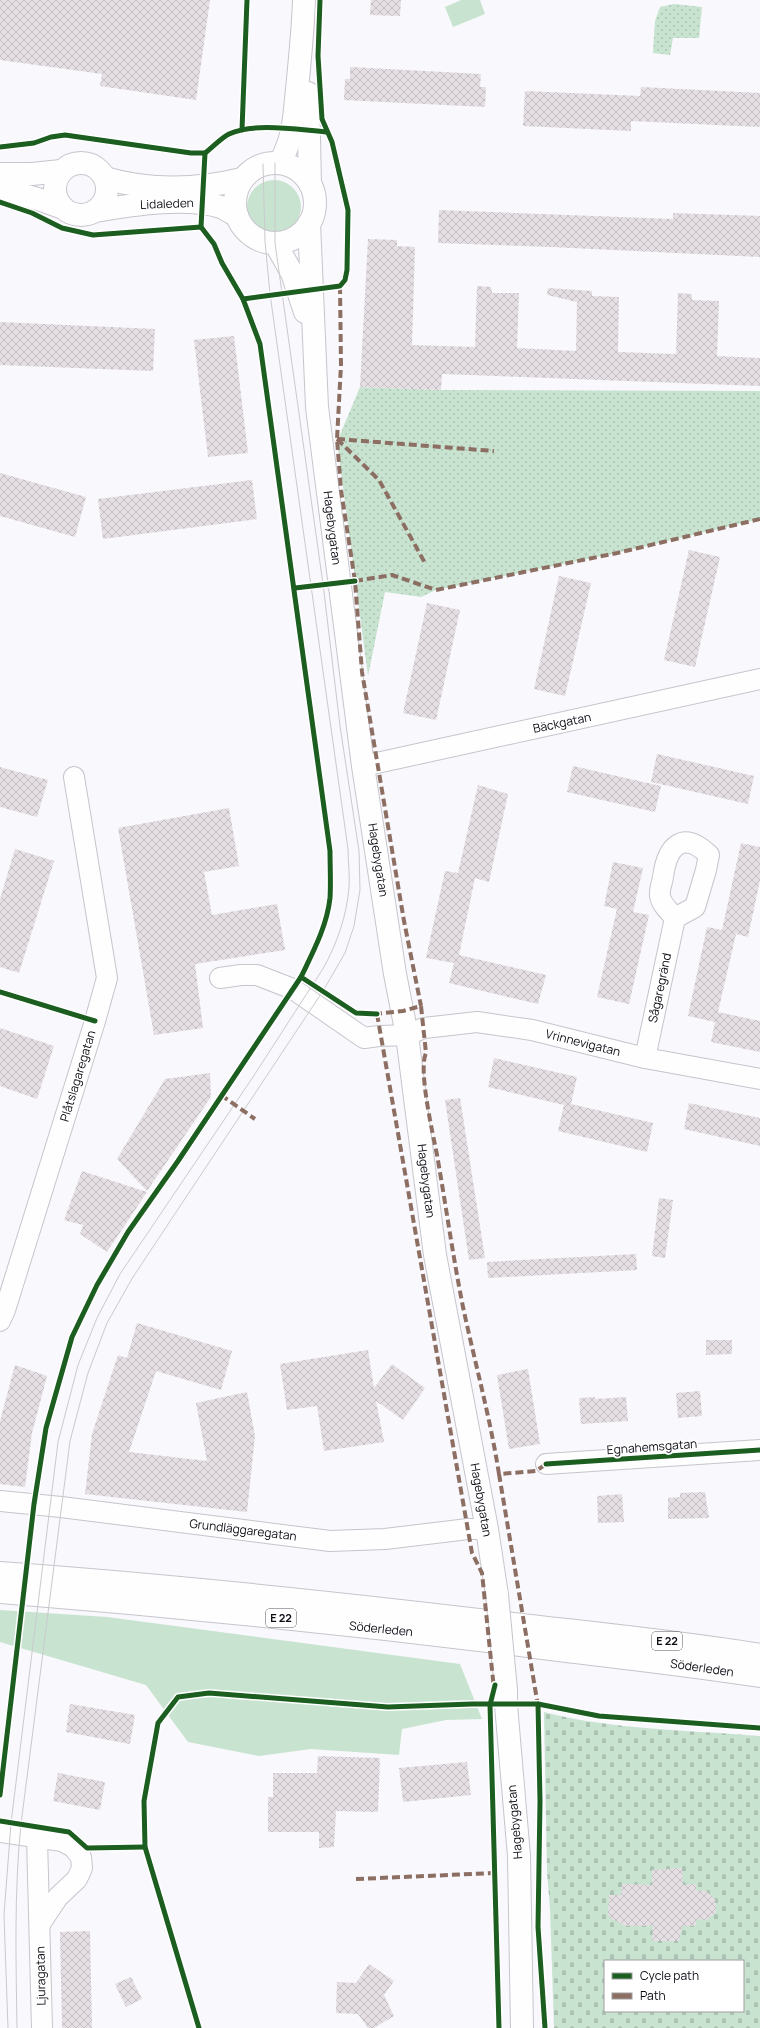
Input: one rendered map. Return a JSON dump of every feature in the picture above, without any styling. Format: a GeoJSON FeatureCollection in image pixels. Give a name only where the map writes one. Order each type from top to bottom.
{"type":"FeatureCollection","features":[{"type":"Feature","properties":{"kind":"main road"},"geometry":{"type":"LineString","coordinates":[[280,163],[289,145],[293,130],[303,46],[304,0]]}},
{"type":"Feature","properties":{"kind":"main road"},"geometry":{"type":"LineString","coordinates":[[303,46],[308,91],[310,184],[315,206],[309,223],[300,234],[288,241],[275,243],[252,236],[243,227],[237,216],[234,204],[236,192],[242,179],[251,170],[263,164],[280,163],[298,170],[310,184]]}},
{"type":"Feature","properties":{"kind":"main road"},"geometry":{"type":"LineString","coordinates":[[0,188],[41,200],[77,215],[86,215],[95,211],[106,198],[107,189],[105,178],[92,165],[83,163],[68,166],[61,171],[56,179],[55,192],[57,201],[63,208]]}},
{"type":"Feature","properties":{"kind":"main road"},"geometry":{"type":"LineString","coordinates":[[0,174],[32,174],[61,171]]}},
{"type":"Feature","properties":{"kind":"main road","name":"Lidaleden"},"geometry":{"type":"LineString","coordinates":[[105,178],[143,186],[172,187],[215,185],[242,179]]}},
{"type":"Feature","properties":{"kind":"main road","name":"Lidaleden"},"geometry":{"type":"LineString","coordinates":[[95,211],[132,205],[202,203],[222,207],[237,216]]}},
{"type":"Feature","properties":{"kind":"main road","name":"Hagebygatan"},"geometry":{"type":"LineString","coordinates":[[309,223],[312,334],[317,407],[363,766],[395,974],[407,1036],[435,1255],[487,1529],[497,1595],[519,1856],[522,2028]]}},
{"type":"Feature","properties":{"kind":"main road","name":"Hagebygatan"},"geometry":{"type":"LineString","coordinates":[[275,243],[292,273],[312,334]]}},
{"type":"Feature","properties":{"kind":"main road","name":"Söderleden"},"geometry":{"type":"LineString","coordinates":[[0,1573],[127,1582],[425,1613],[686,1643],[760,1655]]}},
{"type":"Feature","properties":{"kind":"main road","name":"Söderleden"},"geometry":{"type":"LineString","coordinates":[[0,1592],[128,1602],[426,1634],[688,1665],[760,1676]]}},
{"type":"Feature","properties":{"kind":"street","name":"Bäckgatan"},"geometry":{"type":"LineString","coordinates":[[363,766],[760,679]]}},
{"type":"Feature","properties":{"kind":"street","name":"Plåtslagaregatan"},"geometry":{"type":"LineString","coordinates":[[0,1321],[96,1021],[107,978],[74,777]]}},
{"type":"Feature","properties":{"kind":"street","name":"Sågaregränd"},"geometry":{"type":"LineString","coordinates":[[645,1058],[675,918]]}},
{"type":"Feature","properties":{"kind":"street"},"geometry":{"type":"LineString","coordinates":[[220,978],[241,975],[257,975],[293,989],[364,1038],[379,1036],[407,1036]]}},
{"type":"Feature","properties":{"kind":"street","name":"Vrinnevigatan"},"geometry":{"type":"LineString","coordinates":[[407,1036],[424,1028],[477,1022],[532,1030],[645,1058],[760,1079]]}},
{"type":"Feature","properties":{"kind":"street","name":"Egnahemsgatan"},"geometry":{"type":"LineString","coordinates":[[546,1464],[760,1450]]}},
{"type":"Feature","properties":{"kind":"street","name":"Grundläggaregatan"},"geometry":{"type":"LineString","coordinates":[[0,1501],[61,1507],[330,1541],[385,1539],[468,1529],[487,1529]]}},
{"type":"Feature","properties":{"kind":"street"},"geometry":{"type":"LineString","coordinates":[[0,1832],[62,1841],[73,1847],[81,1857],[82,1868],[77,1879],[58,1897],[40,1924]]}},
{"type":"Feature","properties":{"kind":"street","name":"Ljuragatan"},"geometry":{"type":"LineString","coordinates":[[37,1838],[42,2028]]}},
{"type":"Feature","properties":{"kind":"green space"},"geometry":{"type":"Polygon","coordinates":[[[461,0],[480,0],[485,14],[453,27],[445,7],[461,0]]]}},
{"type":"Feature","properties":{"kind":"green space"},"geometry":{"type":"Polygon","coordinates":[[[674,4],[702,7],[699,38],[673,38],[670,55],[653,53],[655,21],[660,7],[674,4]]]}},
{"type":"Feature","properties":{"kind":"green space"},"geometry":{"type":"Polygon","coordinates":[[[269,180],[279,180],[289,184],[297,192],[301,202],[301,212],[297,222],[289,230],[279,234],[269,234],[259,230],[251,222],[247,212],[247,202],[251,192],[259,184],[269,180]]]}},
{"type":"Feature","properties":{"kind":"green space"},"geometry":{"type":"Polygon","coordinates":[[[360,387],[441,390],[760,391],[760,519],[617,553],[436,590],[421,597],[385,592],[368,676],[337,442],[360,387]]]}},
{"type":"Feature","properties":{"kind":"green space"},"geometry":{"type":"Polygon","coordinates":[[[0,1610],[107,1617],[460,1664],[482,1719],[446,1720],[402,1729],[399,1755],[311,1749],[259,1756],[188,1742],[146,1685],[0,1642],[0,1610]]]}},
{"type":"Feature","properties":{"kind":"green space"},"geometry":{"type":"Polygon","coordinates":[[[544,1712],[570,1718],[624,1726],[760,1736],[760,2028],[554,2028],[550,1909],[547,1872],[544,1712]]]}},
{"type":"Feature","properties":{"kind":"building"},"geometry":{"type":"Polygon","coordinates":[[[0,0],[210,0],[196,100],[100,86],[102,74],[0,60],[0,0]]]}},
{"type":"Feature","properties":{"kind":"building"},"geometry":{"type":"Polygon","coordinates":[[[371,0],[401,0],[400,16],[370,15],[371,0]]]}},
{"type":"Feature","properties":{"kind":"building"},"geometry":{"type":"Polygon","coordinates":[[[350,67],[481,74],[480,87],[486,87],[485,107],[344,100],[345,79],[350,79],[350,67]]]}},
{"type":"Feature","properties":{"kind":"building"},"geometry":{"type":"Polygon","coordinates":[[[641,87],[760,93],[760,127],[631,121],[631,131],[523,126],[525,91],[640,96],[641,87]]]}},
{"type":"Feature","properties":{"kind":"building"},"geometry":{"type":"Polygon","coordinates":[[[439,210],[673,219],[673,213],[760,216],[760,257],[438,243],[439,210]]]}},
{"type":"Feature","properties":{"kind":"building"},"geometry":{"type":"Polygon","coordinates":[[[368,239],[397,240],[397,246],[415,247],[412,345],[475,347],[477,286],[491,287],[492,293],[519,293],[517,348],[576,351],[577,302],[547,295],[548,288],[592,291],[592,296],[619,297],[618,352],[676,354],[678,293],[692,294],[692,300],[719,301],[717,356],[760,358],[760,386],[442,374],[441,390],[360,387],[368,239]]]}},
{"type":"Feature","properties":{"kind":"building"},"geometry":{"type":"Polygon","coordinates":[[[0,322],[155,329],[153,371],[0,365],[0,322]]]}},
{"type":"Feature","properties":{"kind":"building"},"geometry":{"type":"Polygon","coordinates":[[[234,336],[248,453],[208,457],[194,340],[234,336]]]}},
{"type":"Feature","properties":{"kind":"building"},"geometry":{"type":"Polygon","coordinates":[[[0,473],[86,497],[75,537],[0,516],[0,473]]]}},
{"type":"Feature","properties":{"kind":"building"},"geometry":{"type":"Polygon","coordinates":[[[252,480],[257,519],[103,539],[98,499],[252,480]]]}},
{"type":"Feature","properties":{"kind":"building"},"geometry":{"type":"Polygon","coordinates":[[[689,550],[720,557],[695,667],[664,660],[689,550]]]}},
{"type":"Feature","properties":{"kind":"building"},"geometry":{"type":"Polygon","coordinates":[[[559,576],[591,583],[565,696],[534,689],[559,576]]]}},
{"type":"Feature","properties":{"kind":"building"},"geometry":{"type":"Polygon","coordinates":[[[427,603],[460,610],[436,720],[403,713],[427,603]]]}},
{"type":"Feature","properties":{"kind":"building"},"geometry":{"type":"Polygon","coordinates":[[[657,754],[754,776],[748,804],[651,782],[657,754]]]}},
{"type":"Feature","properties":{"kind":"building"},"geometry":{"type":"Polygon","coordinates":[[[573,766],[661,786],[655,812],[567,792],[573,766]]]}},
{"type":"Feature","properties":{"kind":"building"},"geometry":{"type":"Polygon","coordinates":[[[0,767],[48,780],[37,817],[0,807],[0,767]]]}},
{"type":"Feature","properties":{"kind":"building"},"geometry":{"type":"Polygon","coordinates":[[[478,785],[508,794],[489,882],[475,878],[459,955],[546,975],[538,1004],[449,983],[454,963],[426,958],[445,871],[458,873],[478,785]]]}},
{"type":"Feature","properties":{"kind":"building"},"geometry":{"type":"Polygon","coordinates":[[[229,808],[239,866],[204,872],[212,915],[277,904],[285,950],[195,964],[203,1028],[154,1035],[118,828],[229,808]]]}},
{"type":"Feature","properties":{"kind":"building"},"geometry":{"type":"Polygon","coordinates":[[[741,843],[760,847],[760,880],[748,937],[736,934],[718,1012],[760,1021],[760,1052],[711,1042],[715,1022],[688,1016],[707,927],[722,930],[741,843]]]}},
{"type":"Feature","properties":{"kind":"building"},"geometry":{"type":"Polygon","coordinates":[[[15,849],[54,861],[19,973],[0,967],[0,899],[15,849]]]}},
{"type":"Feature","properties":{"kind":"building"},"geometry":{"type":"Polygon","coordinates":[[[613,862],[643,868],[633,912],[649,915],[629,1004],[597,997],[617,909],[604,906],[613,862]]]}},
{"type":"Feature","properties":{"kind":"building"},"geometry":{"type":"Polygon","coordinates":[[[0,1028],[54,1046],[37,1099],[0,1086],[0,1028]]]}},
{"type":"Feature","properties":{"kind":"building"},"geometry":{"type":"Polygon","coordinates":[[[494,1058],[577,1077],[571,1104],[653,1123],[647,1152],[558,1131],[564,1105],[488,1087],[494,1058]]]}},
{"type":"Feature","properties":{"kind":"building"},"geometry":{"type":"Polygon","coordinates":[[[210,1073],[211,1097],[147,1191],[117,1159],[165,1079],[210,1073]]]}},
{"type":"Feature","properties":{"kind":"building"},"geometry":{"type":"Polygon","coordinates":[[[460,1098],[485,1258],[469,1260],[445,1100],[460,1098]]]}},
{"type":"Feature","properties":{"kind":"building"},"geometry":{"type":"Polygon","coordinates":[[[689,1103],[760,1118],[760,1146],[684,1129],[689,1103]]]}},
{"type":"Feature","properties":{"kind":"building"},"geometry":{"type":"Polygon","coordinates":[[[82,1171],[147,1192],[107,1252],[80,1234],[83,1225],[64,1220],[82,1171]]]}},
{"type":"Feature","properties":{"kind":"building"},"geometry":{"type":"Polygon","coordinates":[[[659,1198],[673,1200],[665,1258],[652,1256],[659,1198]]]}},
{"type":"Feature","properties":{"kind":"building"},"geometry":{"type":"Polygon","coordinates":[[[636,1254],[637,1270],[488,1278],[487,1262],[636,1254]]]}},
{"type":"Feature","properties":{"kind":"building"},"geometry":{"type":"Polygon","coordinates":[[[137,1323],[232,1351],[221,1390],[156,1371],[129,1452],[207,1461],[196,1403],[247,1392],[255,1436],[247,1512],[85,1494],[92,1434],[118,1355],[127,1358],[137,1323]]]}},
{"type":"Feature","properties":{"kind":"building"},"geometry":{"type":"Polygon","coordinates":[[[706,1340],[732,1340],[732,1354],[706,1355],[706,1340]]]}},
{"type":"Feature","properties":{"kind":"building"},"geometry":{"type":"Polygon","coordinates":[[[368,1350],[374,1388],[392,1364],[425,1388],[403,1420],[376,1401],[384,1442],[324,1451],[317,1406],[287,1410],[280,1364],[368,1350]]]}},
{"type":"Feature","properties":{"kind":"building"},"geometry":{"type":"Polygon","coordinates":[[[15,1365],[47,1376],[32,1433],[25,1487],[0,1484],[0,1421],[15,1365]]]}},
{"type":"Feature","properties":{"kind":"building"},"geometry":{"type":"Polygon","coordinates":[[[528,1369],[540,1444],[509,1449],[497,1375],[528,1369]]]}},
{"type":"Feature","properties":{"kind":"building"},"geometry":{"type":"Polygon","coordinates":[[[700,1391],[702,1416],[678,1418],[676,1393],[700,1391]]]}},
{"type":"Feature","properties":{"kind":"building"},"geometry":{"type":"Polygon","coordinates":[[[595,1397],[595,1399],[626,1397],[628,1421],[581,1424],[579,1398],[595,1397]]]}},
{"type":"Feature","properties":{"kind":"building"},"geometry":{"type":"Polygon","coordinates":[[[705,1492],[709,1518],[668,1519],[668,1498],[680,1497],[680,1493],[705,1492]]]}},
{"type":"Feature","properties":{"kind":"building"},"geometry":{"type":"Polygon","coordinates":[[[622,1494],[624,1522],[598,1523],[597,1496],[622,1494]]]}},
{"type":"Feature","properties":{"kind":"building"},"geometry":{"type":"Polygon","coordinates":[[[70,1704],[135,1715],[130,1744],[66,1732],[70,1704]]]}},
{"type":"Feature","properties":{"kind":"building"},"geometry":{"type":"Polygon","coordinates":[[[318,1756],[380,1758],[378,1812],[336,1811],[334,1847],[319,1848],[319,1832],[268,1832],[268,1797],[273,1797],[273,1773],[317,1773],[318,1756]]]}},
{"type":"Feature","properties":{"kind":"building"},"geometry":{"type":"Polygon","coordinates":[[[467,1762],[471,1795],[403,1802],[399,1768],[467,1762]]]}},
{"type":"Feature","properties":{"kind":"building"},"geometry":{"type":"Polygon","coordinates":[[[58,1773],[105,1782],[100,1810],[53,1801],[58,1773]]]}},
{"type":"Feature","properties":{"kind":"building"},"geometry":{"type":"Polygon","coordinates":[[[682,1868],[683,1885],[696,1884],[696,1890],[706,1891],[715,1899],[716,1912],[707,1920],[697,1919],[695,1926],[682,1926],[679,1941],[652,1941],[653,1926],[626,1926],[610,1918],[608,1914],[609,1895],[621,1895],[622,1884],[652,1885],[652,1870],[682,1868]]]}},
{"type":"Feature","properties":{"kind":"building"},"geometry":{"type":"Polygon","coordinates":[[[90,1931],[92,2028],[62,2028],[60,1932],[90,1931]]]}},
{"type":"Feature","properties":{"kind":"building"},"geometry":{"type":"Polygon","coordinates":[[[369,1964],[394,1981],[384,1995],[394,2016],[374,2028],[368,2028],[358,2014],[336,2013],[337,1982],[356,1983],[369,1964]]]}},
{"type":"Feature","properties":{"kind":"building"},"geometry":{"type":"Polygon","coordinates":[[[131,1977],[142,1999],[126,2007],[115,1984],[131,1977]]]}},
{"type":"Feature","properties":{"kind":"tram line"},"geometry":{"type":"LineString","coordinates":[[17,2028],[16,1900],[21,1824],[70,1441],[88,1373],[107,1323],[133,1277],[323,991],[345,953],[354,926],[360,890],[359,851],[340,726],[323,584],[275,243],[275,163]]}},
{"type":"Feature","properties":{"kind":"tram line"},"geometry":{"type":"LineString","coordinates":[[8,2028],[4,1915],[11,1823],[58,1442],[78,1365],[97,1318],[120,1274],[253,1077],[324,967],[341,928],[348,897],[348,849],[270,294],[265,241],[263,164]]}},
{"type":"Feature","properties":{"kind":"marked path"},"geometry":{"type":"LineString","coordinates":[[340,286],[341,365],[337,439],[341,490],[355,581],[362,672],[404,921],[421,1006]]}},
{"type":"Feature","properties":{"kind":"marked path"},"geometry":{"type":"LineString","coordinates":[[337,439],[494,451]]}},
{"type":"Feature","properties":{"kind":"marked path"},"geometry":{"type":"LineString","coordinates":[[337,439],[379,480],[425,563]]}},
{"type":"Feature","properties":{"kind":"marked path"},"geometry":{"type":"LineString","coordinates":[[355,581],[392,575],[436,590],[617,553],[760,519]]}},
{"type":"Feature","properties":{"kind":"marked path"},"geometry":{"type":"LineString","coordinates":[[374,1014],[403,1011],[421,1006],[426,1053],[424,1073],[427,1102],[463,1307],[487,1411],[499,1474],[536,1471],[546,1464]]}},
{"type":"Feature","properties":{"kind":"marked path"},"geometry":{"type":"LineString","coordinates":[[377,1014],[472,1553],[482,1573],[494,1689]]}},
{"type":"Feature","properties":{"kind":"marked path"},"geometry":{"type":"LineString","coordinates":[[221,1095],[255,1119]]}},
{"type":"Feature","properties":{"kind":"marked path"},"geometry":{"type":"LineString","coordinates":[[499,1474],[538,1706]]}},
{"type":"Feature","properties":{"kind":"marked path"},"geometry":{"type":"LineString","coordinates":[[356,1879],[495,1873]]}},
{"type":"Feature","properties":{"kind":"cycle path"},"geometry":{"type":"LineString","coordinates":[[242,130],[247,0]]}},
{"type":"Feature","properties":{"kind":"cycle path"},"geometry":{"type":"LineString","coordinates":[[243,299],[340,286],[345,280],[347,270],[348,210],[332,142],[322,119],[318,56],[320,0]]}},
{"type":"Feature","properties":{"kind":"cycle path"},"geometry":{"type":"LineString","coordinates":[[0,147],[34,143],[51,137],[65,135],[191,153],[205,153],[229,134],[251,128],[277,128],[327,132]]}},
{"type":"Feature","properties":{"kind":"cycle path"},"geometry":{"type":"LineString","coordinates":[[201,227],[205,153]]}},
{"type":"Feature","properties":{"kind":"cycle path"},"geometry":{"type":"LineString","coordinates":[[0,202],[32,213],[62,228],[93,235],[201,227],[214,244],[222,263],[243,299],[260,344],[330,851],[330,898],[326,919],[319,939],[301,977],[178,1161],[128,1232],[97,1285],[72,1337],[46,1428],[34,1504],[0,1795]]}},
{"type":"Feature","properties":{"kind":"cycle path"},"geometry":{"type":"LineString","coordinates":[[295,588],[355,581]]}},
{"type":"Feature","properties":{"kind":"cycle path"},"geometry":{"type":"LineString","coordinates":[[301,977],[356,1013],[377,1014]]}},
{"type":"Feature","properties":{"kind":"cycle path"},"geometry":{"type":"LineString","coordinates":[[0,992],[95,1021]]}},
{"type":"Feature","properties":{"kind":"cycle path"},"geometry":{"type":"LineString","coordinates":[[546,1464],[760,1450]]}},
{"type":"Feature","properties":{"kind":"cycle path"},"geometry":{"type":"LineString","coordinates":[[495,1685],[490,1705],[499,2028]]}},
{"type":"Feature","properties":{"kind":"cycle path"},"geometry":{"type":"LineString","coordinates":[[199,2028],[145,1847],[144,1801],[158,1723],[178,1697],[209,1693],[388,1707],[472,1704],[538,1704],[599,1716],[760,1728]]}},
{"type":"Feature","properties":{"kind":"cycle path"},"geometry":{"type":"LineString","coordinates":[[538,1704],[540,1801],[538,1927],[545,2028]]}},
{"type":"Feature","properties":{"kind":"cycle path"},"geometry":{"type":"LineString","coordinates":[[0,1821],[69,1832],[87,1848],[145,1847]]}}]}
